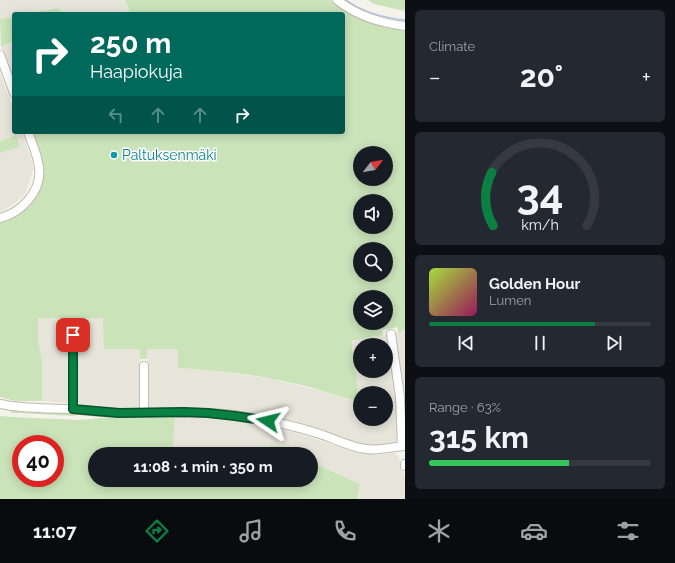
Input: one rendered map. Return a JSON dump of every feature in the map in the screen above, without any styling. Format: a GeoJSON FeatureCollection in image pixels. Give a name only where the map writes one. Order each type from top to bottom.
{"type":"FeatureCollection","features":[{"type":"Feature","properties":{"kind":"street"},"geometry":{"type":"LineString","coordinates":[[337,0],[350,10],[360,15],[391,25],[405,26]]}},
{"type":"Feature","properties":{"kind":"street"},"geometry":{"type":"LineString","coordinates":[[0,55],[12,88]]}},
{"type":"Feature","properties":{"kind":"street"},"geometry":{"type":"LineString","coordinates":[[0,218],[16,212],[33,194],[38,182],[39,169],[37,155],[29,134]]}},
{"type":"Feature","properties":{"kind":"street"},"geometry":{"type":"LineString","coordinates":[[0,404],[18,407],[73,409],[119,413],[202,413],[243,417],[311,431],[361,448],[377,449],[403,446],[403,397],[391,334]]}},
{"type":"Feature","properties":{"kind":"street"},"geometry":{"type":"LineString","coordinates":[[73,335],[73,409]]}},
{"type":"Feature","properties":{"kind":"street"},"geometry":{"type":"LineString","coordinates":[[144,366],[144,412]]}},
{"type":"Feature","properties":{"kind":"shaded area"},"geometry":{"type":"Polygon","coordinates":[[[0,0],[125,0],[130,12],[62,12],[57,8],[37,12],[12,12],[12,17],[0,19],[0,0]]]}},
{"type":"Feature","properties":{"kind":"shaded area"},"geometry":{"type":"Polygon","coordinates":[[[12,41],[12,77],[1,47],[12,41]]]}},
{"type":"Feature","properties":{"kind":"shaded area"},"geometry":{"type":"Polygon","coordinates":[[[0,73],[12,106],[12,134],[23,134],[32,161],[33,169],[25,194],[13,205],[0,212],[0,153],[20,147],[16,136],[0,141],[0,73]]]}},
{"type":"Feature","properties":{"kind":"shaded area"},"geometry":{"type":"Polygon","coordinates":[[[38,318],[65,318],[65,339],[69,340],[69,399],[66,403],[42,401],[42,361],[38,340],[38,318]]]}},
{"type":"Feature","properties":{"kind":"shaded area"},"geometry":{"type":"Polygon","coordinates":[[[77,318],[104,318],[104,349],[140,349],[141,404],[139,408],[112,409],[81,405],[78,403],[77,318]]]}},
{"type":"Feature","properties":{"kind":"shaded area"},"geometry":{"type":"Polygon","coordinates":[[[405,330],[405,394],[403,392],[395,336],[397,332],[405,330]]]}},
{"type":"Feature","properties":{"kind":"shaded area"},"geometry":{"type":"Polygon","coordinates":[[[383,335],[388,338],[367,338],[383,335]]]}},
{"type":"Feature","properties":{"kind":"shaded area"},"geometry":{"type":"Polygon","coordinates":[[[351,341],[353,341],[353,352],[351,341]]]}},
{"type":"Feature","properties":{"kind":"shaded area"},"geometry":{"type":"Polygon","coordinates":[[[147,349],[178,349],[179,368],[217,371],[272,379],[353,400],[353,426],[393,426],[393,386],[357,386],[356,378],[393,378],[393,372],[398,438],[394,443],[379,445],[363,444],[315,428],[214,410],[151,408],[148,406],[147,349]]]}},
{"type":"Feature","properties":{"kind":"shaded area"},"geometry":{"type":"Polygon","coordinates":[[[175,417],[207,418],[246,422],[310,437],[352,451],[376,455],[394,453],[398,456],[405,479],[405,499],[357,499],[360,484],[318,465],[318,447],[280,447],[270,445],[270,447],[173,447],[175,417]]]}},
{"type":"Feature","properties":{"kind":"green space"},"geometry":{"type":"Polygon","coordinates":[[[125,0],[331,0],[362,19],[385,28],[405,31],[405,330],[398,332],[397,327],[393,328],[393,290],[353,290],[353,330],[382,330],[383,335],[367,338],[353,338],[353,341],[351,341],[353,352],[353,378],[356,378],[357,386],[353,386],[353,400],[305,386],[268,378],[208,370],[178,368],[178,349],[147,349],[147,359],[140,359],[140,349],[104,349],[103,318],[77,318],[77,330],[71,330],[70,333],[65,333],[65,318],[38,318],[38,340],[42,361],[42,401],[15,401],[0,397],[0,221],[12,218],[30,206],[42,181],[32,134],[345,134],[345,12],[130,12],[125,0]]]}},
{"type":"Feature","properties":{"kind":"green space"},"geometry":{"type":"Polygon","coordinates":[[[368,0],[405,0],[405,11],[374,4],[368,0]]]}},
{"type":"Feature","properties":{"kind":"green space"},"geometry":{"type":"Polygon","coordinates":[[[57,8],[62,12],[37,12],[57,8]]]}},
{"type":"Feature","properties":{"kind":"green space"},"geometry":{"type":"Polygon","coordinates":[[[12,17],[12,41],[1,47],[0,19],[12,17]]]}},
{"type":"Feature","properties":{"kind":"green space"},"geometry":{"type":"Polygon","coordinates":[[[16,135],[20,147],[0,153],[0,141],[16,135]]]}},
{"type":"Feature","properties":{"kind":"green space"},"geometry":{"type":"Polygon","coordinates":[[[10,411],[77,414],[74,416],[12,413],[10,411]]]}},
{"type":"Feature","properties":{"kind":"green space"},"geometry":{"type":"Polygon","coordinates":[[[0,416],[79,420],[102,418],[175,417],[173,447],[88,447],[88,487],[318,487],[318,465],[360,484],[357,499],[0,499],[0,416]]]}},
{"type":"Feature","properties":{"kind":"green space"},"geometry":{"type":"Polygon","coordinates":[[[270,445],[280,447],[270,447],[270,445]]]}},
{"type":"Feature","properties":{"kind":"waterway"},"geometry":{"type":"LineString","coordinates":[[346,0],[353,5],[374,14],[405,20]]}},
{"type":"Feature","properties":{"kind":"place","name":"Paltuksenmäki"},"geometry":{"type":"Point","coordinates":[114,155]}},
{"type":"Feature","properties":{"kind":"route"},"geometry":{"type":"LineString","coordinates":[[73,335],[73,409],[119,413],[208,413],[268,421]]}}]}
